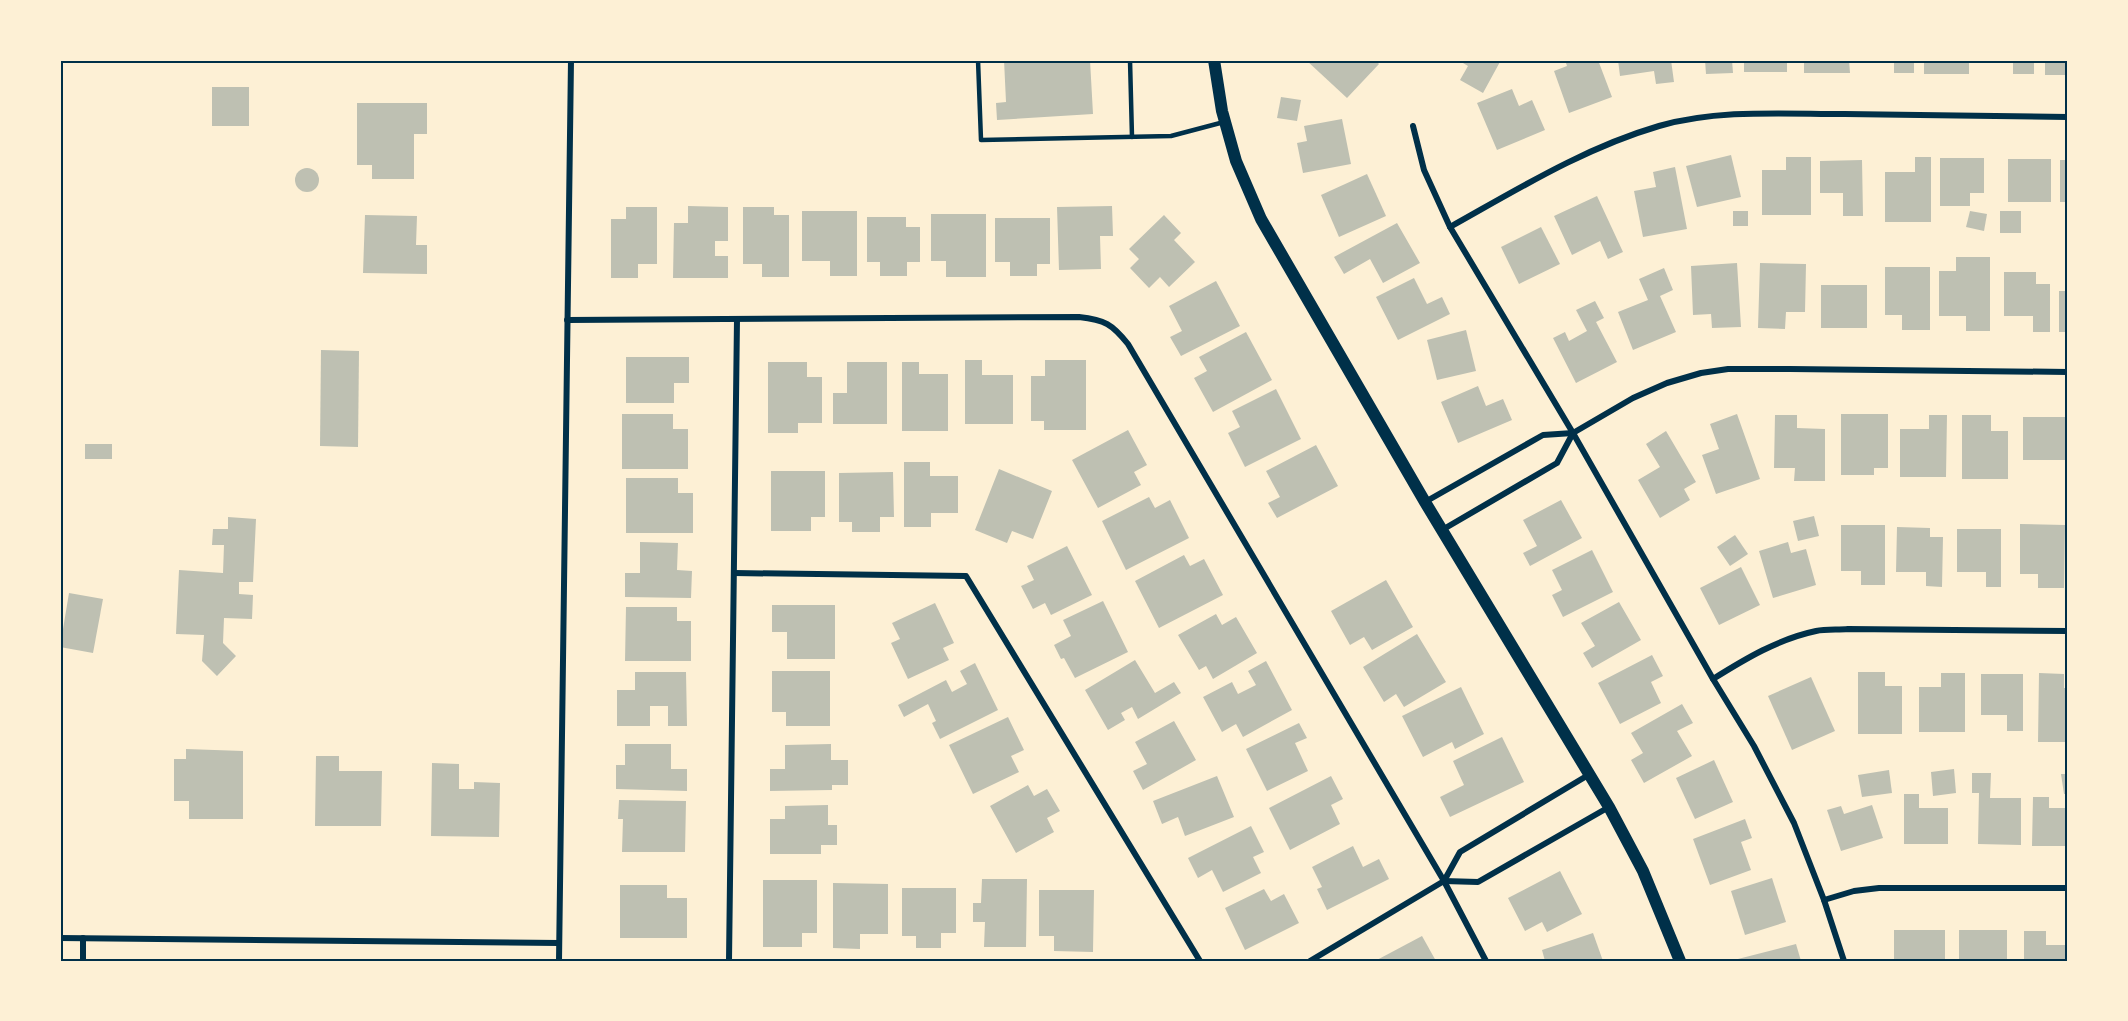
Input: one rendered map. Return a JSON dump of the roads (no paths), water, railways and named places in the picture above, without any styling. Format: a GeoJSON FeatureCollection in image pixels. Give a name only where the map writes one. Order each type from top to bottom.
{"type":"FeatureCollection","features":[{"type":"Feature","properties":{"kind":"main road"},"geometry":{"type":"LineString","coordinates":[[1214,60],[1225,122],[1236,161],[1261,219],[1425,502],[1609,807],[1643,871],[1680,961]]}},
{"type":"Feature","properties":{"kind":"street"},"geometry":{"type":"LineString","coordinates":[[559,961],[571,60]]}},
{"type":"Feature","properties":{"kind":"street"},"geometry":{"type":"LineString","coordinates":[[1450,227],[1543,174],[1598,148],[1660,126],[1715,116],[1767,113],[2068,117]]}},
{"type":"Feature","properties":{"kind":"street"},"geometry":{"type":"LineString","coordinates":[[1413,126],[1424,170],[1450,227],[1574,433],[1754,746],[1794,823],[1824,900],[1844,961]]}},
{"type":"Feature","properties":{"kind":"street"},"geometry":{"type":"LineString","coordinates":[[567,320],[1079,317],[1107,322],[1128,344],[1444,881],[1486,961]]}},
{"type":"Feature","properties":{"kind":"street"},"geometry":{"type":"LineString","coordinates":[[729,961],[737,319]]}},
{"type":"Feature","properties":{"kind":"street"},"geometry":{"type":"LineString","coordinates":[[1425,502],[1543,435],[1574,433],[1633,398],[1667,382],[1701,373],[1728,369],[2068,372]]}},
{"type":"Feature","properties":{"kind":"street"},"geometry":{"type":"LineString","coordinates":[[1442,530],[1557,463],[1574,433]]}},
{"type":"Feature","properties":{"kind":"street"},"geometry":{"type":"LineString","coordinates":[[734,573],[966,576],[1200,961]]}},
{"type":"Feature","properties":{"kind":"street"},"geometry":{"type":"LineString","coordinates":[[1713,678],[1758,652],[1816,631],[1848,629],[2068,631]]}},
{"type":"Feature","properties":{"kind":"street"},"geometry":{"type":"LineString","coordinates":[[1310,961],[1444,881],[1460,852],[1590,774]]}},
{"type":"Feature","properties":{"kind":"street"},"geometry":{"type":"LineString","coordinates":[[1444,881],[1478,882],[1609,807]]}},
{"type":"Feature","properties":{"kind":"street"},"geometry":{"type":"LineString","coordinates":[[1824,900],[1854,891],[1879,888],[2068,888]]}},
{"type":"Feature","properties":{"kind":"street"},"geometry":{"type":"LineString","coordinates":[[60,938],[559,943]]}},
{"type":"Feature","properties":{"kind":"street"},"geometry":{"type":"LineString","coordinates":[[82,938],[83,961]]}},
{"type":"Feature","properties":{"kind":"lane"},"geometry":{"type":"LineString","coordinates":[[978,60],[981,140],[1171,136],[1225,122]]}},
{"type":"Feature","properties":{"kind":"lane"},"geometry":{"type":"LineString","coordinates":[[1130,60],[1132,137]]}}]}
